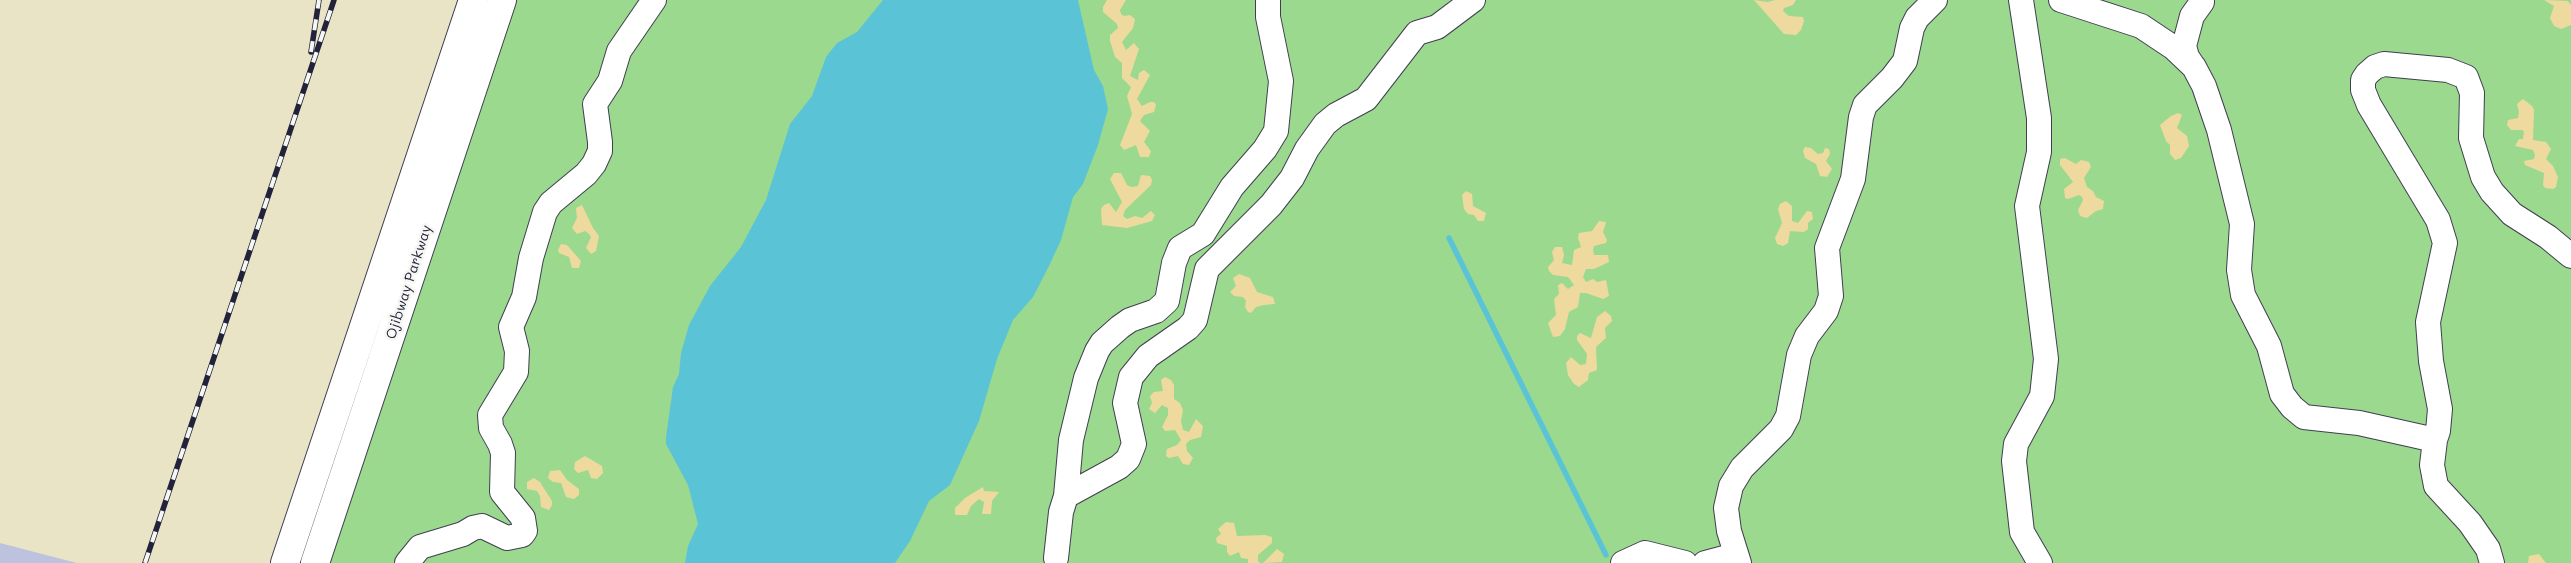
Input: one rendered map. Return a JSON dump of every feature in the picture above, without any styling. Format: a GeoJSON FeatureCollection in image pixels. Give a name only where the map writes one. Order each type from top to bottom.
{"type":"FeatureCollection","features":[{"type":"Feature","properties":{"kind":"main road","name":"Ojibway Parkway"},"geometry":{"type":"LineString","coordinates":[[285,563],[472,0]]}},
{"type":"Feature","properties":{"kind":"main road","name":"Ojibway Parkway"},"geometry":{"type":"LineString","coordinates":[[315,563],[502,0]]}},
{"type":"Feature","properties":{"kind":"lane"},"geometry":{"type":"LineString","coordinates":[[407,563],[420,547],[463,534],[473,528],[482,526],[507,538],[522,536],[526,531],[523,518],[502,492],[503,453],[491,428],[490,415],[516,372],[517,351],[511,327],[524,297],[531,258],[545,212],[551,203],[586,174],[594,164],[600,151],[595,104],[610,81],[619,51],[650,9],[654,0]]}},
{"type":"Feature","properties":{"kind":"lane"},"geometry":{"type":"LineString","coordinates":[[1054,561],[1061,512],[1066,496],[1071,440],[1086,378],[1097,351],[1102,343],[1120,327],[1130,320],[1156,311],[1167,301],[1174,263],[1180,248],[1203,234],[1232,188],[1266,149],[1276,131],[1281,81],[1268,17],[1268,0]]}},
{"type":"Feature","properties":{"kind":"lane"},"geometry":{"type":"LineString","coordinates":[[1066,496],[1119,467],[1128,459],[1134,444],[1125,403],[1131,377],[1148,356],[1188,328],[1195,320],[1207,268],[1271,205],[1292,178],[1307,149],[1325,124],[1336,115],[1366,99],[1417,33],[1437,27],[1473,0]]}},
{"type":"Feature","properties":{"kind":"lane"},"geometry":{"type":"LineString","coordinates":[[1705,563],[1737,559],[1726,508],[1731,486],[1742,468],[1781,429],[1788,416],[1799,355],[1807,336],[1828,305],[1831,287],[1827,248],[1853,179],[1861,117],[1865,105],[1892,78],[1905,61],[1912,28],[1917,18],[1935,0]]}},
{"type":"Feature","properties":{"kind":"lane"},"geometry":{"type":"LineString","coordinates":[[2021,0],[2039,118],[2039,152],[2027,206],[2046,359],[2042,396],[2016,444],[2014,462],[2022,532],[2040,563]]}},
{"type":"Feature","properties":{"kind":"lane"},"geometry":{"type":"LineString","coordinates":[[2061,0],[2127,20],[2154,33],[2194,67]]}},
{"type":"Feature","properties":{"kind":"lane"},"geometry":{"type":"LineString","coordinates":[[2154,33],[2205,1]]}},
{"type":"Feature","properties":{"kind":"lane"},"geometry":{"type":"LineString","coordinates":[[2205,1],[2192,16],[2184,46],[2187,57],[2204,86],[2219,130],[2242,224],[2239,270],[2243,295],[2269,346],[2282,394],[2292,408],[2304,417],[2359,423],[2435,440]]}},
{"type":"Feature","properties":{"kind":"lane"},"geometry":{"type":"LineString","coordinates":[[2492,563],[2488,550],[2470,523],[2436,486],[2432,465],[2440,409],[2431,361],[2428,322],[2443,257],[2444,236],[2438,220],[2369,105],[2363,90],[2363,80],[2367,74],[2375,67],[2384,64],[2448,70],[2466,77],[2472,93],[2471,138],[2483,177],[2492,192],[2512,214],[2548,237],[2571,256]]}},
{"type":"Feature","properties":{"kind":"lane"},"geometry":{"type":"LineString","coordinates":[[1623,563],[1645,553],[1684,563]]}},
{"type":"Feature","properties":{"kind":"shaded area"},"geometry":{"type":"Polygon","coordinates":[[[0,543],[77,563],[0,563],[0,543]]]}},
{"type":"Feature","properties":{"kind":"green space"},"geometry":{"type":"Polygon","coordinates":[[[515,0],[2571,0],[2571,563],[326,563],[515,0]]]}},
{"type":"Feature","properties":{"kind":"sand"},"geometry":{"type":"Polygon","coordinates":[[[1107,0],[1126,0],[1120,10],[1121,14],[1124,16],[1130,15],[1135,19],[1133,28],[1122,42],[1126,50],[1134,43],[1139,49],[1130,76],[1138,80],[1139,73],[1144,70],[1150,75],[1137,99],[1142,106],[1150,102],[1154,102],[1156,105],[1154,112],[1144,115],[1140,121],[1150,131],[1144,142],[1151,151],[1149,157],[1140,157],[1136,145],[1124,150],[1120,145],[1132,114],[1127,96],[1131,87],[1122,78],[1122,63],[1115,57],[1110,41],[1110,35],[1118,28],[1117,24],[1103,12],[1103,7],[1107,0]]]}},
{"type":"Feature","properties":{"kind":"sand"},"geometry":{"type":"Polygon","coordinates":[[[1754,0],[1768,2],[1796,0],[1793,5],[1784,8],[1783,11],[1789,16],[1803,17],[1804,21],[1801,30],[1796,35],[1784,34],[1754,0]]]}},
{"type":"Feature","properties":{"kind":"sand"},"geometry":{"type":"Polygon","coordinates":[[[2544,0],[2568,1],[2571,5],[2571,25],[2561,29],[2554,26],[2550,18],[2554,6],[2544,0]]]}},
{"type":"Feature","properties":{"kind":"sand"},"geometry":{"type":"Polygon","coordinates":[[[2523,99],[2534,110],[2533,140],[2546,142],[2551,149],[2546,159],[2553,166],[2558,177],[2556,187],[2553,189],[2545,188],[2543,185],[2544,173],[2525,165],[2524,161],[2534,159],[2533,150],[2515,146],[2519,139],[2523,139],[2524,132],[2522,130],[2511,130],[2507,125],[2508,120],[2518,118],[2517,104],[2523,99]]]}},
{"type":"Feature","properties":{"kind":"sand"},"geometry":{"type":"Polygon","coordinates":[[[2178,113],[2182,115],[2177,128],[2187,136],[2189,146],[2181,158],[2175,160],[2170,154],[2170,145],[2166,141],[2160,125],[2178,113]]]}},
{"type":"Feature","properties":{"kind":"sand"},"geometry":{"type":"Polygon","coordinates":[[[1805,147],[1811,148],[1818,154],[1823,153],[1825,148],[1829,149],[1830,154],[1826,161],[1832,169],[1827,177],[1820,176],[1816,164],[1805,158],[1803,151],[1805,147]]]}},
{"type":"Feature","properties":{"kind":"sand"},"geometry":{"type":"Polygon","coordinates":[[[2065,158],[2076,164],[2081,160],[2089,162],[2091,167],[2084,178],[2087,187],[2093,191],[2096,197],[2104,201],[2103,209],[2096,211],[2087,218],[2080,216],[2078,210],[2083,200],[2082,197],[2079,195],[2068,199],[2065,198],[2064,189],[2073,182],[2060,165],[2060,159],[2065,158]]]}},
{"type":"Feature","properties":{"kind":"sand"},"geometry":{"type":"Polygon","coordinates":[[[1114,173],[1121,173],[1127,185],[1131,187],[1138,186],[1141,175],[1150,176],[1152,180],[1151,185],[1125,210],[1123,216],[1127,219],[1135,216],[1142,218],[1151,211],[1155,215],[1152,221],[1127,228],[1102,225],[1101,209],[1104,205],[1109,203],[1116,212],[1122,202],[1110,179],[1114,173]]]}},
{"type":"Feature","properties":{"kind":"sand"},"geometry":{"type":"Polygon","coordinates":[[[1466,191],[1472,194],[1473,206],[1486,213],[1484,221],[1478,221],[1474,215],[1468,214],[1464,209],[1462,195],[1466,191]]]}},
{"type":"Feature","properties":{"kind":"sand"},"geometry":{"type":"Polygon","coordinates":[[[1786,201],[1792,206],[1792,221],[1798,223],[1807,211],[1812,212],[1813,219],[1808,223],[1808,229],[1804,232],[1790,231],[1788,243],[1783,246],[1777,244],[1775,238],[1782,223],[1778,209],[1780,204],[1786,201]]]}},
{"type":"Feature","properties":{"kind":"sand"},"geometry":{"type":"Polygon","coordinates":[[[582,205],[599,236],[596,251],[591,254],[586,248],[591,237],[589,234],[585,231],[577,234],[572,228],[577,218],[576,208],[582,205]]]}},
{"type":"Feature","properties":{"kind":"sand"},"geometry":{"type":"Polygon","coordinates":[[[1599,221],[1606,222],[1603,232],[1607,240],[1606,243],[1594,246],[1594,255],[1608,255],[1609,262],[1594,269],[1586,269],[1583,277],[1586,282],[1593,279],[1597,282],[1606,280],[1609,296],[1603,299],[1586,293],[1580,293],[1578,307],[1569,312],[1565,329],[1560,336],[1553,337],[1548,323],[1556,315],[1554,299],[1559,294],[1558,285],[1562,283],[1568,289],[1574,285],[1568,277],[1553,275],[1549,271],[1548,267],[1554,260],[1552,252],[1555,247],[1562,247],[1564,255],[1562,263],[1572,265],[1574,250],[1581,247],[1578,238],[1579,233],[1592,231],[1599,221]]]}},
{"type":"Feature","properties":{"kind":"sand"},"geometry":{"type":"Polygon","coordinates":[[[561,244],[567,245],[581,261],[579,268],[572,268],[569,257],[559,253],[558,250],[561,244]]]}},
{"type":"Feature","properties":{"kind":"sand"},"geometry":{"type":"Polygon","coordinates":[[[1239,274],[1250,278],[1257,292],[1273,297],[1275,304],[1256,307],[1251,313],[1248,312],[1245,307],[1246,301],[1243,297],[1234,296],[1230,292],[1236,286],[1233,278],[1239,274]]]}},
{"type":"Feature","properties":{"kind":"sand"},"geometry":{"type":"Polygon","coordinates":[[[1605,311],[1611,316],[1612,321],[1605,328],[1606,338],[1596,347],[1597,370],[1589,373],[1588,380],[1579,387],[1574,384],[1568,375],[1566,363],[1571,357],[1580,365],[1586,364],[1587,354],[1577,340],[1577,336],[1580,333],[1591,338],[1597,317],[1605,311]]]}},
{"type":"Feature","properties":{"kind":"sand"},"geometry":{"type":"Polygon","coordinates":[[[1165,377],[1171,380],[1174,385],[1174,399],[1180,403],[1183,410],[1181,421],[1183,430],[1189,432],[1196,419],[1203,426],[1201,437],[1190,440],[1186,444],[1187,451],[1193,458],[1189,465],[1183,464],[1178,456],[1169,458],[1166,456],[1167,449],[1177,445],[1181,440],[1175,430],[1165,431],[1162,427],[1168,415],[1168,408],[1162,405],[1155,413],[1149,409],[1152,403],[1150,396],[1154,392],[1163,391],[1161,380],[1165,377]]]}},
{"type":"Feature","properties":{"kind":"sand"},"geometry":{"type":"Polygon","coordinates":[[[585,456],[602,466],[603,473],[597,479],[591,478],[588,470],[578,473],[574,469],[575,462],[585,456]]]}},
{"type":"Feature","properties":{"kind":"sand"},"geometry":{"type":"Polygon","coordinates":[[[560,470],[567,480],[579,489],[579,495],[574,499],[566,497],[561,483],[553,482],[548,478],[550,471],[560,470]]]}},
{"type":"Feature","properties":{"kind":"sand"},"geometry":{"type":"Polygon","coordinates":[[[534,478],[540,482],[552,501],[549,510],[541,507],[540,496],[537,491],[527,489],[527,482],[534,478]]]}},
{"type":"Feature","properties":{"kind":"sand"},"geometry":{"type":"Polygon","coordinates":[[[983,487],[984,491],[999,492],[992,501],[991,514],[982,514],[984,502],[979,499],[971,506],[967,515],[955,515],[955,508],[965,498],[983,487]]]}},
{"type":"Feature","properties":{"kind":"sand"},"geometry":{"type":"Polygon","coordinates":[[[1226,522],[1234,523],[1237,536],[1265,535],[1272,537],[1272,543],[1258,555],[1260,563],[1248,563],[1248,559],[1241,558],[1239,552],[1230,556],[1227,552],[1227,546],[1217,543],[1216,538],[1221,534],[1218,529],[1226,522]]]}},
{"type":"Feature","properties":{"kind":"sand"},"geometry":{"type":"Polygon","coordinates":[[[1277,549],[1284,554],[1282,562],[1263,563],[1277,549]]]}},
{"type":"Feature","properties":{"kind":"sand"},"geometry":{"type":"Polygon","coordinates":[[[2539,554],[2546,563],[2528,563],[2529,556],[2539,554]]]}},
{"type":"Feature","properties":{"kind":"water"},"geometry":{"type":"Polygon","coordinates":[[[883,0],[1078,0],[1094,70],[1103,86],[1108,109],[1098,145],[1083,184],[1073,197],[1061,240],[1049,266],[1033,297],[1013,320],[997,359],[979,421],[950,485],[929,501],[910,541],[895,563],[685,563],[688,546],[698,524],[688,485],[666,444],[666,437],[673,387],[679,374],[681,353],[689,325],[710,286],[741,247],[766,200],[790,124],[812,96],[826,57],[837,43],[857,32],[883,0]]]}},
{"type":"Feature","properties":{"kind":"waterway"},"geometry":{"type":"LineString","coordinates":[[1449,238],[1606,555]]}},
{"type":"Feature","properties":{"kind":"railway"},"geometry":{"type":"LineString","coordinates":[[311,52],[319,0]]}},
{"type":"Feature","properties":{"kind":"railway"},"geometry":{"type":"LineString","coordinates":[[145,563],[334,0]]}}]}
